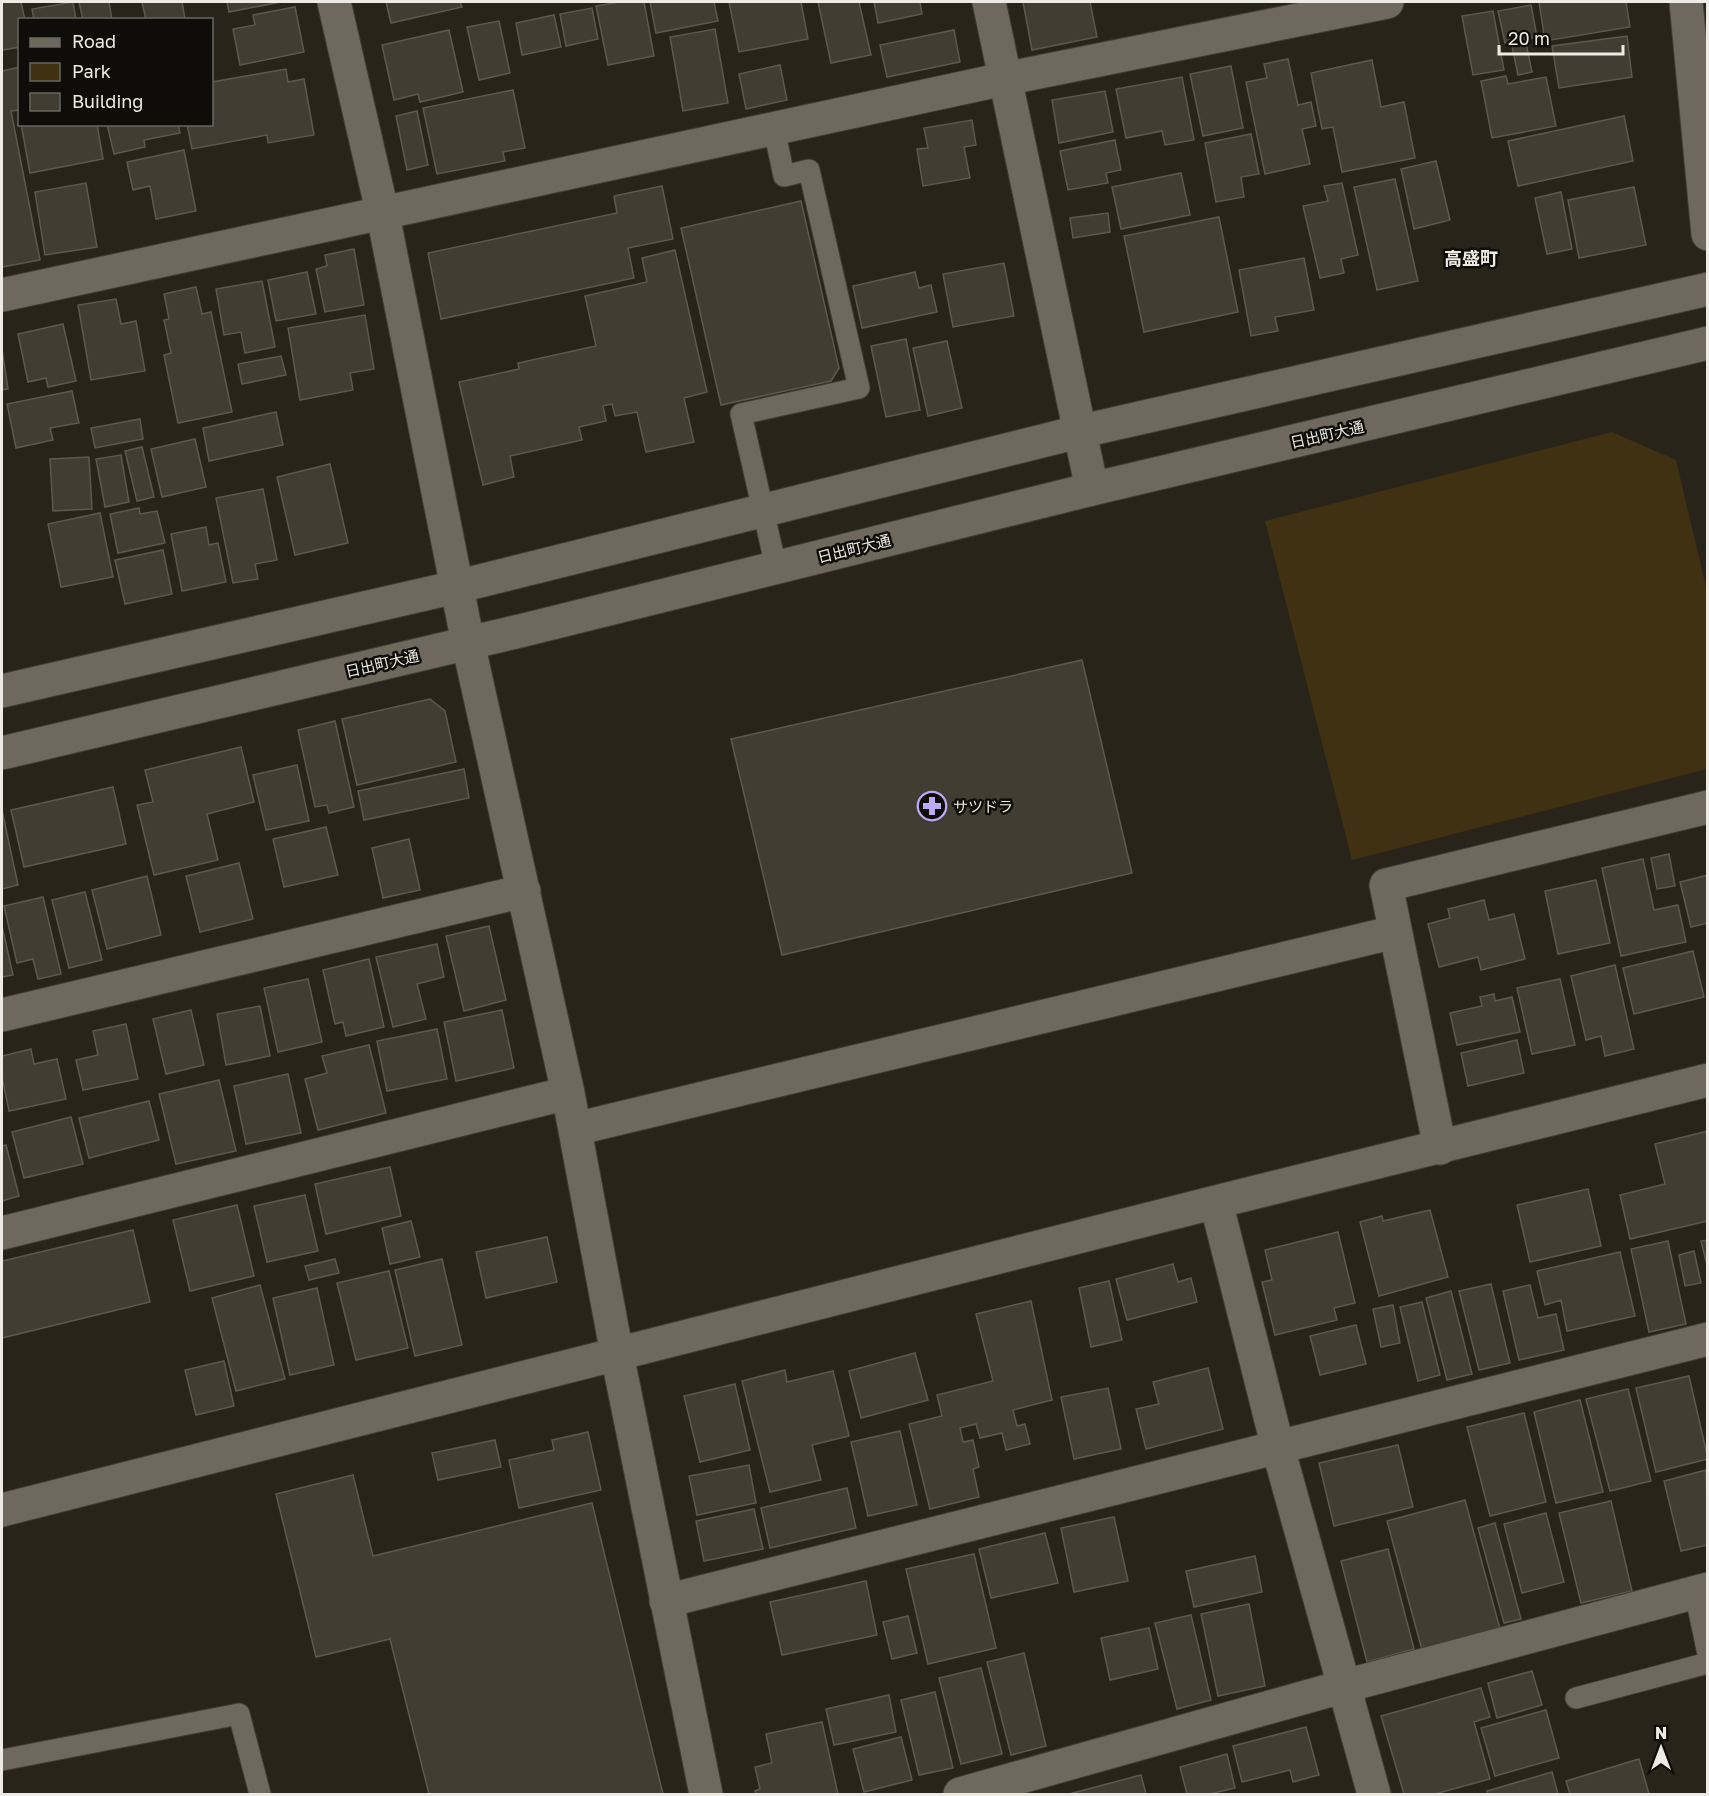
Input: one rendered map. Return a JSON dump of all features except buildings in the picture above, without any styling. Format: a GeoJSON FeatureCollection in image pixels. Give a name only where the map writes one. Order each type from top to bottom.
{"type":"FeatureCollection","features":[{"type":"Feature","properties":{"kind":"street"},"geometry":{"type":"LineString","coordinates":[[334,2],[383,215],[468,643],[568,1093],[617,1354],[706,1794]]}},
{"type":"Feature","properties":{"kind":"street"},"geometry":{"type":"LineString","coordinates":[[989,2],[1078,432],[1092,489]]}},
{"type":"Feature","properties":{"kind":"street"},"geometry":{"type":"LineString","coordinates":[[2,295],[383,215],[1004,79],[1387,2]]}},
{"type":"Feature","properties":{"kind":"street"},"geometry":{"type":"LineString","coordinates":[[1686,2],[1707,234]]}},
{"type":"Feature","properties":{"kind":"street"},"geometry":{"type":"LineString","coordinates":[[2,691],[456,587],[1078,432],[1707,289]]}},
{"type":"Feature","properties":{"kind":"street","name":"日出町大通"},"geometry":{"type":"LineString","coordinates":[[2,753],[468,643],[1092,489],[1707,343]]}},
{"type":"Feature","properties":{"kind":"street"},"geometry":{"type":"LineString","coordinates":[[1440,1148],[1386,885],[1707,807]]}},
{"type":"Feature","properties":{"kind":"street"},"geometry":{"type":"LineString","coordinates":[[2,1016],[524,891]]}},
{"type":"Feature","properties":{"kind":"street"},"geometry":{"type":"LineString","coordinates":[[575,1129],[1395,932]]}},
{"type":"Feature","properties":{"kind":"street"},"geometry":{"type":"LineString","coordinates":[[2,1510],[1707,1080]]}},
{"type":"Feature","properties":{"kind":"street"},"geometry":{"type":"LineString","coordinates":[[2,1233],[568,1093]]}},
{"type":"Feature","properties":{"kind":"street"},"geometry":{"type":"LineString","coordinates":[[1216,1202],[1278,1448],[1374,1794]]}},
{"type":"Feature","properties":{"kind":"street"},"geometry":{"type":"LineString","coordinates":[[666,1601],[1707,1339]]}},
{"type":"Feature","properties":{"kind":"street"},"geometry":{"type":"LineString","coordinates":[[960,1794],[1345,1686],[1701,1591]]}},
{"type":"Feature","properties":{"kind":"lane"},"geometry":{"type":"LineString","coordinates":[[774,129],[784,176],[809,170],[859,388],[741,414],[776,567]]}},
{"type":"Feature","properties":{"kind":"lane"},"geometry":{"type":"LineString","coordinates":[[1701,1591],[1707,1654]]}},
{"type":"Feature","properties":{"kind":"lane"},"geometry":{"type":"LineString","coordinates":[[1576,1698],[1707,1663]]}},
{"type":"Feature","properties":{"kind":"lane"},"geometry":{"type":"LineString","coordinates":[[2,1760],[239,1714],[260,1794]]}},
{"type":"Feature","properties":{"kind":"green space"},"geometry":{"type":"Polygon","coordinates":[[[1612,432],[1676,460],[1707,591],[1707,769],[1352,860],[1265,521],[1612,432]]]}},
{"type":"Feature","properties":{"kind":"place","name":"サツドラ"},"geometry":{"type":"Point","coordinates":[932,806]}},
{"type":"Feature","properties":{"kind":"district","name":"高盛町"},"geometry":{"type":"Point","coordinates":[1471,258]}}]}
